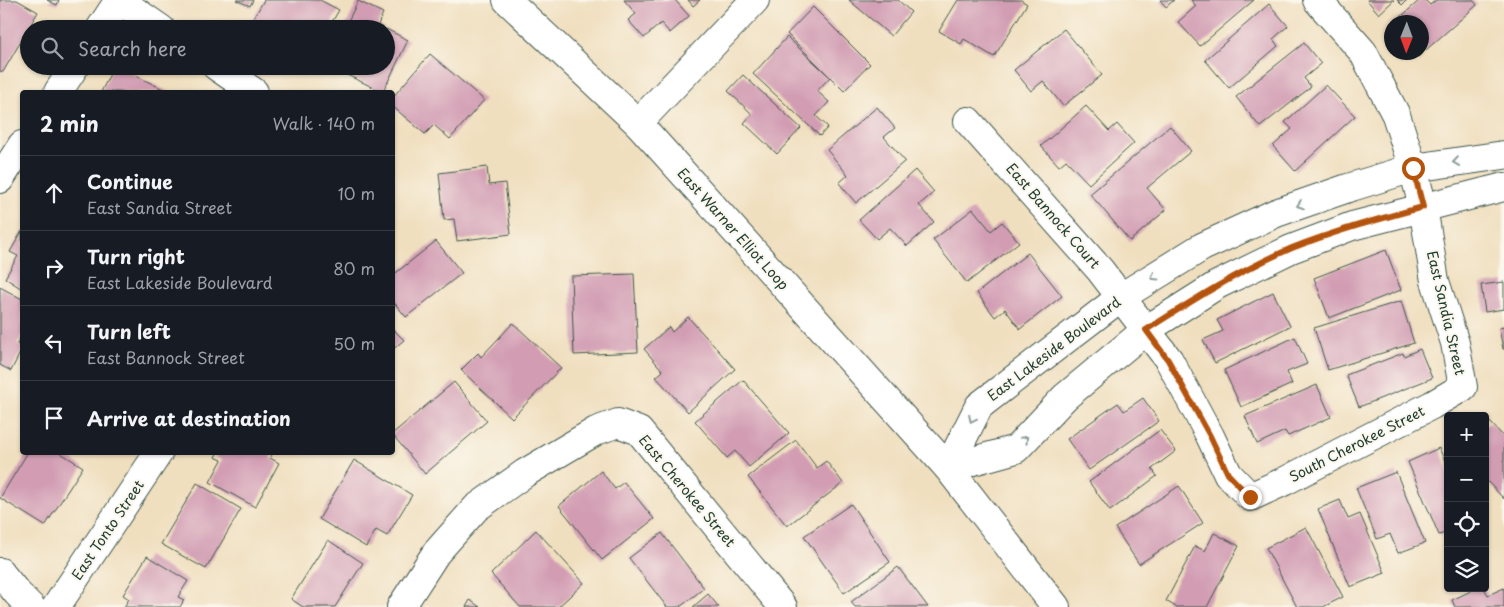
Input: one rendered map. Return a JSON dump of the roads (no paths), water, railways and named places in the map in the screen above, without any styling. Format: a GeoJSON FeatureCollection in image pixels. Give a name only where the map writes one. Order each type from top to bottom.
{"type":"FeatureCollection","features":[{"type":"Feature","properties":{"kind":"street"},"geometry":{"type":"LineString","coordinates":[[106,20],[119,0],[148,20]]}},
{"type":"Feature","properties":{"kind":"street","name":"East Warner Elliot Loop"},"geometry":{"type":"LineString","coordinates":[[507,0],[638,123],[948,468],[1056,607]]}},
{"type":"Feature","properties":{"kind":"street"},"geometry":{"type":"LineString","coordinates":[[638,123],[754,0]]}},
{"type":"Feature","properties":{"kind":"street","name":"East Sandia Street"},"geometry":{"type":"LineString","coordinates":[[1318,0],[1363,52],[1396,115],[1423,207],[1435,281],[1455,343],[1463,386]]}},
{"type":"Feature","properties":{"kind":"street"},"geometry":{"type":"LineString","coordinates":[[59,90],[69,75]]}},
{"type":"Feature","properties":{"kind":"street"},"geometry":{"type":"LineString","coordinates":[[229,75],[251,90]]}},
{"type":"Feature","properties":{"kind":"street","name":"East Bannock Court"},"geometry":{"type":"LineString","coordinates":[[968,121],[1074,240],[1134,314],[1168,360],[1210,436],[1228,474],[1250,497]]}},
{"type":"Feature","properties":{"kind":"street"},"geometry":{"type":"LineString","coordinates":[[0,179],[20,148]]}},
{"type":"Feature","properties":{"kind":"street","name":"East Lakeside Boulevard"},"geometry":{"type":"LineString","coordinates":[[948,468],[1016,449],[1065,397],[1134,314],[1202,248],[1276,213],[1348,188],[1413,168],[1504,155]]}},
{"type":"Feature","properties":{"kind":"street","name":"East Lakeside Boulevard"},"geometry":{"type":"LineString","coordinates":[[948,468],[979,406],[1134,314],[1218,285],[1291,249],[1352,226],[1504,187]]}},
{"type":"Feature","properties":{"kind":"street","name":"South Cherokee Street"},"geometry":{"type":"LineString","coordinates":[[1250,497],[1432,405],[1463,386]]}},
{"type":"Feature","properties":{"kind":"street","name":"East Cherokee Street"},"geometry":{"type":"LineString","coordinates":[[401,607],[436,552],[476,508],[525,473],[596,431],[618,423],[639,431],[783,607]]}},
{"type":"Feature","properties":{"kind":"street","name":"East Tonto Street"},"geometry":{"type":"LineString","coordinates":[[56,607],[157,455]]}},
{"type":"Feature","properties":{"kind":"street"},"geometry":{"type":"LineString","coordinates":[[0,572],[31,607]]}}]}
